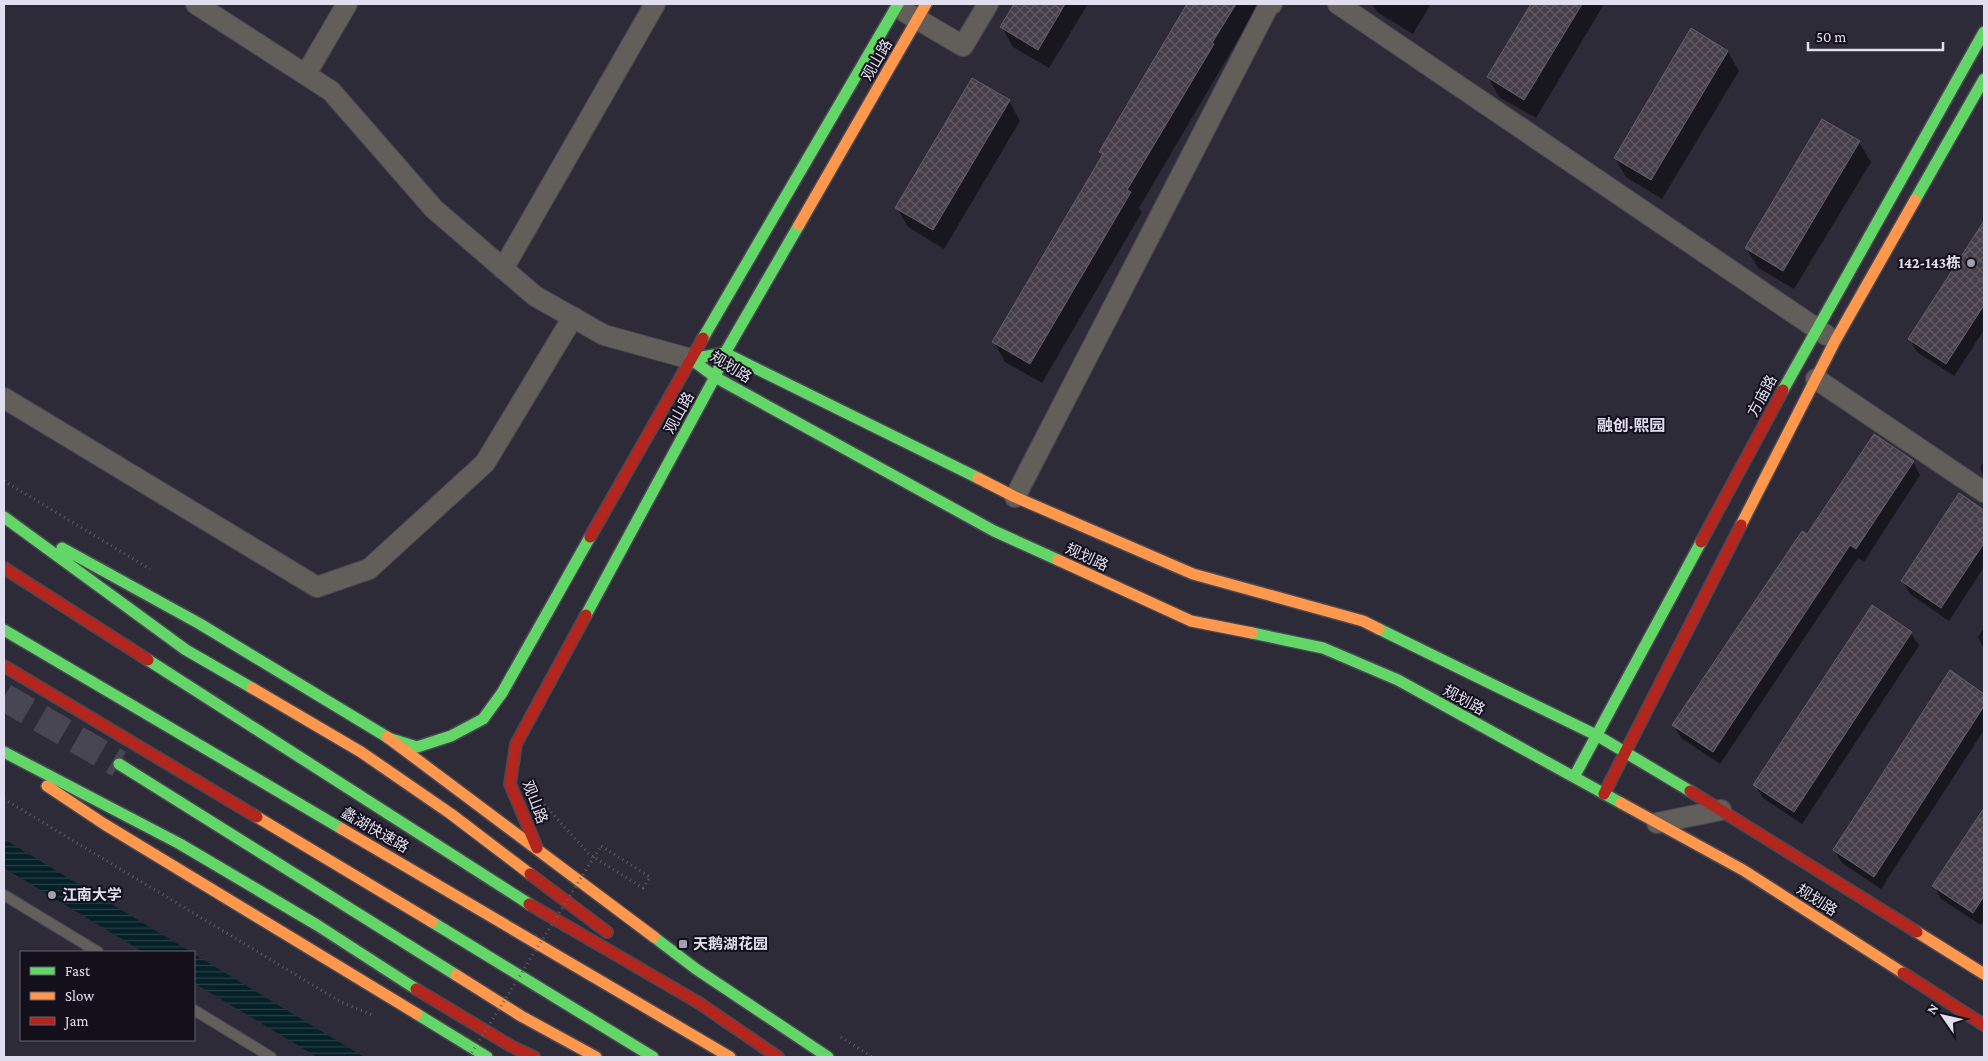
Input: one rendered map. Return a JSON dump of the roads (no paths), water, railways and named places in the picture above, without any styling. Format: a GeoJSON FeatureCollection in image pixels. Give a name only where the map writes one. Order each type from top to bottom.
{"type":"FeatureCollection","features":[{"type":"Feature","properties":{"kind":"main road","name":"观山路"},"geometry":{"type":"LineString","coordinates":[[388,738],[417,747],[451,736],[483,718],[502,693],[691,359],[897,5]]}},
{"type":"Feature","properties":{"kind":"main road","name":"观山路"},"geometry":{"type":"LineString","coordinates":[[537,848],[510,784],[516,744],[715,377],[725,353],[922,12]]}},
{"type":"Feature","properties":{"kind":"main road","name":"方庙路"},"geometry":{"type":"LineString","coordinates":[[1574,778],[1816,328],[1984,32]]}},
{"type":"Feature","properties":{"kind":"main road"},"geometry":{"type":"LineString","coordinates":[[1604,794],[1835,341],[1984,79]]}},
{"type":"Feature","properties":{"kind":"main road","name":"规划路"},"geometry":{"type":"LineString","coordinates":[[691,359],[725,353],[1015,497],[1193,574],[1363,620],[1627,752],[1984,974]]}},
{"type":"Feature","properties":{"kind":"main road","name":"规划路"},"geometry":{"type":"LineString","coordinates":[[691,359],[715,377],[994,530],[1191,621],[1323,648],[1398,680],[1743,870],[1984,1025]]}},
{"type":"Feature","properties":{"kind":"main road"},"geometry":{"type":"LineString","coordinates":[[4,517],[200,624],[388,738],[537,848],[696,970],[828,1057]]}},
{"type":"Feature","properties":{"kind":"main road"},"geometry":{"type":"LineString","coordinates":[[4,517],[186,650],[361,752],[451,814],[614,937]]}},
{"type":"Feature","properties":{"kind":"main road"},"geometry":{"type":"LineString","coordinates":[[4,568],[511,893],[699,1003]]}},
{"type":"Feature","properties":{"kind":"main road","name":"蠡湖快速路"},"geometry":{"type":"LineString","coordinates":[[4,630],[730,1057]]}},
{"type":"Feature","properties":{"kind":"main road"},"geometry":{"type":"LineString","coordinates":[[4,666],[429,920],[653,1057]]}},
{"type":"Feature","properties":{"kind":"main road"},"geometry":{"type":"LineString","coordinates":[[4,752],[180,844],[317,925],[431,998],[511,1046],[534,1057]]}},
{"type":"Feature","properties":{"kind":"main road"},"geometry":{"type":"LineString","coordinates":[[4,757],[113,829],[487,1057]]}},
{"type":"Feature","properties":{"kind":"main road"},"geometry":{"type":"LineString","coordinates":[[119,764],[521,1016],[596,1057]]}},
{"type":"Feature","properties":{"kind":"main road"},"geometry":{"type":"LineString","coordinates":[[629,949],[699,1003],[778,1057]]}},
{"type":"Feature","properties":{"kind":"street"},"geometry":{"type":"LineString","coordinates":[[196,4],[331,91],[434,209],[535,296],[604,335],[691,359]]}},
{"type":"Feature","properties":{"kind":"street"},"geometry":{"type":"LineString","coordinates":[[306,74],[347,4]]}},
{"type":"Feature","properties":{"kind":"street"},"geometry":{"type":"LineString","coordinates":[[503,269],[655,4]]}},
{"type":"Feature","properties":{"kind":"street"},"geometry":{"type":"LineString","coordinates":[[897,5],[922,12],[963,46],[988,4]]}},
{"type":"Feature","properties":{"kind":"street"},"geometry":{"type":"LineString","coordinates":[[1015,497],[1269,5],[1272,4]]}},
{"type":"Feature","properties":{"kind":"street"},"geometry":{"type":"LineString","coordinates":[[1338,4],[1835,341]]}},
{"type":"Feature","properties":{"kind":"street"},"geometry":{"type":"LineString","coordinates":[[4,398],[317,587],[369,569],[485,462],[573,317]]}},
{"type":"Feature","properties":{"kind":"street"},"geometry":{"type":"LineString","coordinates":[[1816,379],[1984,492]]}},
{"type":"Feature","properties":{"kind":"street"},"geometry":{"type":"LineString","coordinates":[[1657,823],[1721,810]]}},
{"type":"Feature","properties":{"kind":"lane"},"geometry":{"type":"LineString","coordinates":[[4,896],[96,951]]}},
{"type":"Feature","properties":{"kind":"lane"},"geometry":{"type":"LineString","coordinates":[[195,1011],[271,1057]]}},
{"type":"Feature","properties":{"kind":"tunnel"},"geometry":{"type":"LineString","coordinates":[[4,697],[119,764]]}},
{"type":"Feature","properties":{"kind":"place","name":"142-143栋"},"geometry":{"type":"Point","coordinates":[1971,263]}},
{"type":"Feature","properties":{"kind":"place","name":"江南大学"},"geometry":{"type":"Point","coordinates":[52,895]}},
{"type":"Feature","properties":{"kind":"place","name":"天鹅湖花园"},"geometry":{"type":"Point","coordinates":[683,944]}},
{"type":"Feature","properties":{"kind":"district","name":"融创·熙园"},"geometry":{"type":"Point","coordinates":[1631,425]}}]}
